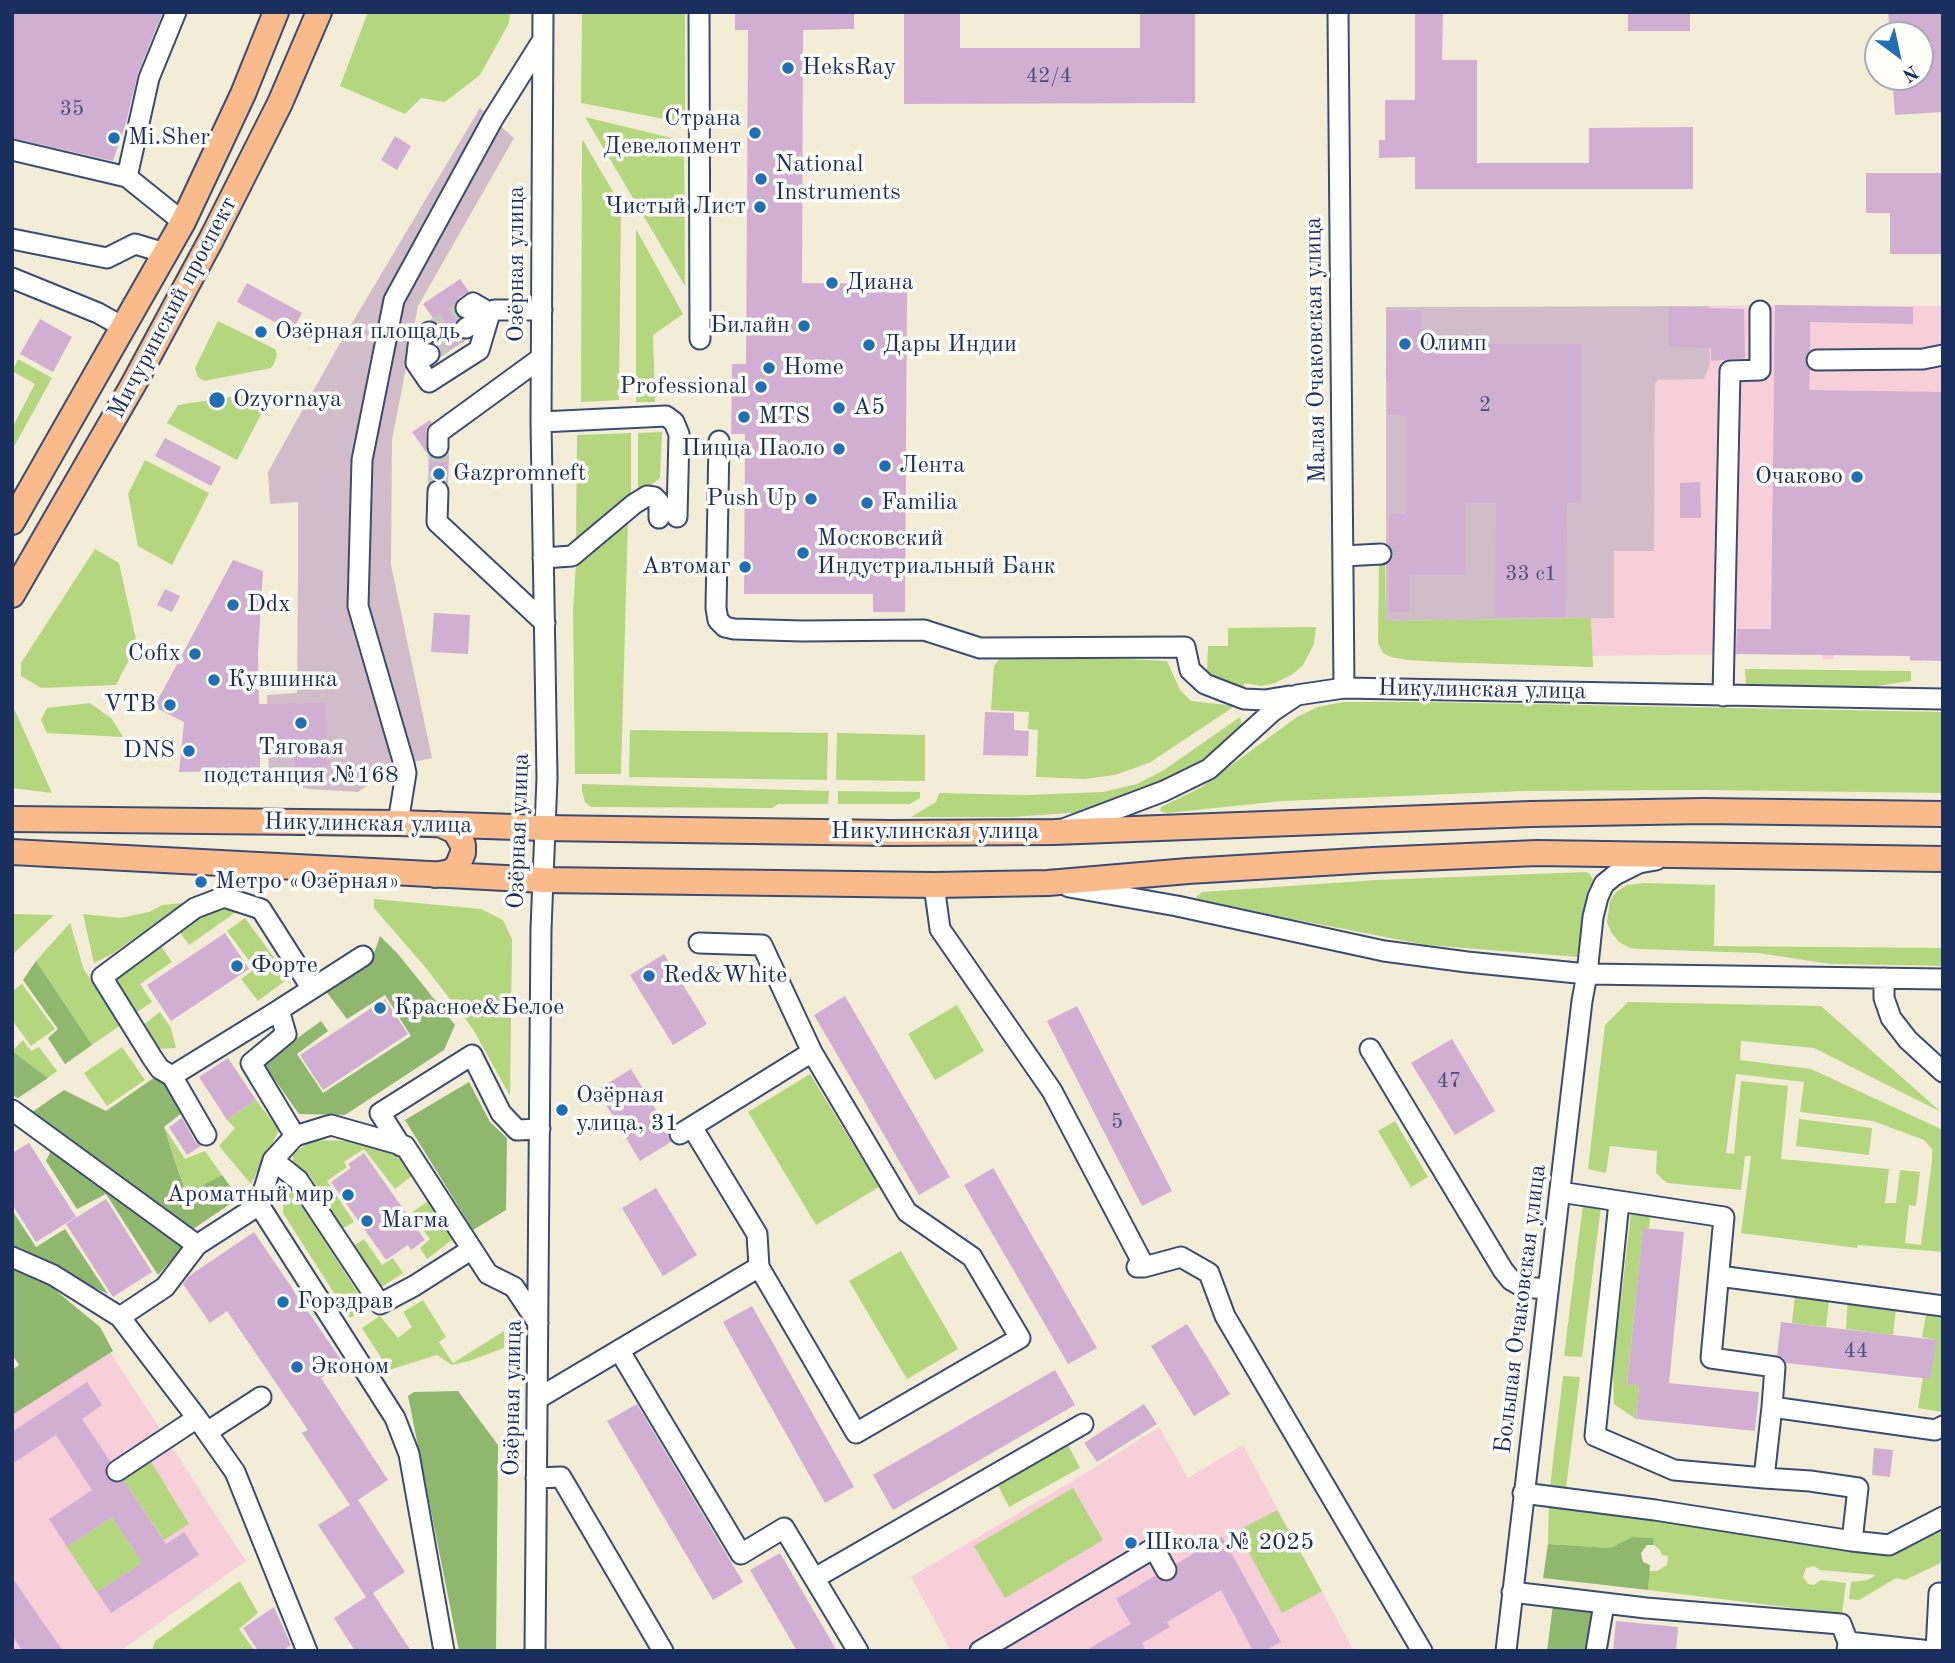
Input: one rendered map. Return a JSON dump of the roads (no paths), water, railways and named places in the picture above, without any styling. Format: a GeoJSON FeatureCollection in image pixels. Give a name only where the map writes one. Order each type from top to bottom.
{"type":"FeatureCollection","features":[{"type":"Feature","properties":{"kind":"main road","name":"Мичуринский проспект"},"geometry":{"type":"LineString","coordinates":[[12,522],[183,222],[243,94],[276,12]]}},
{"type":"Feature","properties":{"kind":"main road","name":"Мичуринский проспект"},"geometry":{"type":"LineString","coordinates":[[12,595],[133,385],[211,240],[280,103],[319,12]]}},
{"type":"Feature","properties":{"kind":"main road"},"geometry":{"type":"LineString","coordinates":[[12,806],[41,821]]}},
{"type":"Feature","properties":{"kind":"main road"},"geometry":{"type":"LineString","coordinates":[[1054,832],[1531,814],[1703,811],[1943,814]]}},
{"type":"Feature","properties":{"kind":"main road","name":"Никулинская улица"},"geometry":{"type":"LineString","coordinates":[[12,819],[398,822],[544,828],[890,833],[1054,832]]}},
{"type":"Feature","properties":{"kind":"main road"},"geometry":{"type":"LineString","coordinates":[[435,875],[450,872],[457,867],[463,853],[460,837],[455,831],[439,824]]}},
{"type":"Feature","properties":{"kind":"main road","name":"Никулинская улица"},"geometry":{"type":"LineString","coordinates":[[12,852],[543,880],[934,885],[1048,883]]}},
{"type":"Feature","properties":{"kind":"main road"},"geometry":{"type":"LineString","coordinates":[[1048,883],[1188,871],[1537,853],[1943,859]]}},
{"type":"Feature","properties":{"kind":"street"},"geometry":{"type":"LineString","coordinates":[[127,177],[147,85],[176,12]]}},
{"type":"Feature","properties":{"kind":"street","name":"Озёрная улица"},"geometry":{"type":"LineString","coordinates":[[534,1651],[541,929],[547,778],[541,422],[543,12]]}},
{"type":"Feature","properties":{"kind":"street"},"geometry":{"type":"LineString","coordinates":[[699,12],[700,339]]}},
{"type":"Feature","properties":{"kind":"street","name":"Малая Очаковская улица"},"geometry":{"type":"LineString","coordinates":[[1338,12],[1344,688]]}},
{"type":"Feature","properties":{"kind":"street"},"geometry":{"type":"LineString","coordinates":[[398,822],[406,773],[358,606],[362,460],[394,300],[493,119],[543,39]]}},
{"type":"Feature","properties":{"kind":"street"},"geometry":{"type":"LineString","coordinates":[[12,150],[127,177],[183,222]]}},
{"type":"Feature","properties":{"kind":"street"},"geometry":{"type":"LineString","coordinates":[[12,239],[107,258],[135,244],[164,253]]}},
{"type":"Feature","properties":{"kind":"street"},"geometry":{"type":"LineString","coordinates":[[12,278],[97,313],[122,327]]}},
{"type":"Feature","properties":{"kind":"street"},"geometry":{"type":"LineString","coordinates":[[466,308],[473,303],[490,313]]}},
{"type":"Feature","properties":{"kind":"street"},"geometry":{"type":"LineString","coordinates":[[466,328],[494,310],[542,310]]}},
{"type":"Feature","properties":{"kind":"street"},"geometry":{"type":"LineString","coordinates":[[1723,696],[1730,371],[1760,370],[1760,310]]}},
{"type":"Feature","properties":{"kind":"street"},"geometry":{"type":"LineString","coordinates":[[429,331],[419,338],[429,382],[479,350],[490,313]]}},
{"type":"Feature","properties":{"kind":"street"},"geometry":{"type":"LineString","coordinates":[[1817,360],[1923,359],[1943,355]]}},
{"type":"Feature","properties":{"kind":"street"},"geometry":{"type":"LineString","coordinates":[[438,447],[438,433],[541,358]]}},
{"type":"Feature","properties":{"kind":"street"},"geometry":{"type":"LineString","coordinates":[[541,422],[666,416],[674,422],[678,434],[668,517],[654,496],[648,496],[634,503],[572,556],[543,558]]}},
{"type":"Feature","properties":{"kind":"street"},"geometry":{"type":"LineString","coordinates":[[719,441],[716,608],[718,620],[725,627],[802,631],[923,629],[980,648],[1185,647],[1190,670],[1205,684],[1244,699],[1265,700],[1297,695]]}},
{"type":"Feature","properties":{"kind":"street"},"geometry":{"type":"LineString","coordinates":[[438,491],[437,522],[545,623]]}},
{"type":"Feature","properties":{"kind":"street"},"geometry":{"type":"LineString","coordinates":[[1343,556],[1381,554]]}},
{"type":"Feature","properties":{"kind":"street","name":"Никулинская улица"},"geometry":{"type":"LineString","coordinates":[[1054,832],[1164,791],[1209,768],[1273,710],[1297,695],[1344,688],[1943,699]]}},
{"type":"Feature","properties":{"kind":"street","name":"Большая Очаковская улица"},"geometry":{"type":"LineString","coordinates":[[1506,1651],[1593,918],[1604,884],[1615,875],[1639,863],[1690,855]]}},
{"type":"Feature","properties":{"kind":"street","name":"Никулинская улица"},"geometry":{"type":"LineString","coordinates":[[1048,883],[1177,906],[1384,951],[1467,962],[1587,974],[1943,979]]}},
{"type":"Feature","properties":{"kind":"street"},"geometry":{"type":"LineString","coordinates":[[934,885],[940,929],[1052,1091],[1141,1260],[1138,1267],[1181,1256],[1209,1273],[1225,1316],[1413,1648]]}},
{"type":"Feature","properties":{"kind":"street"},"geometry":{"type":"LineString","coordinates":[[206,1135],[172,1076],[160,1069],[153,1059],[103,977],[195,908],[225,897],[261,909],[312,989]]}},
{"type":"Feature","properties":{"kind":"street"},"geometry":{"type":"LineString","coordinates":[[699,943],[762,946],[812,1052],[907,1212],[972,1257],[1020,1338],[856,1433],[759,1267],[757,1234],[686,1130],[812,1052]]}},
{"type":"Feature","properties":{"kind":"street"},"geometry":{"type":"LineString","coordinates":[[172,1076],[363,956]]}},
{"type":"Feature","properties":{"kind":"street"},"geometry":{"type":"LineString","coordinates":[[1884,978],[1884,998],[1891,1018],[1908,1040],[1943,1072]]}},
{"type":"Feature","properties":{"kind":"street"},"geometry":{"type":"LineString","coordinates":[[279,1010],[286,1034],[251,1063],[295,1136]]}},
{"type":"Feature","properties":{"kind":"street"},"geometry":{"type":"LineString","coordinates":[[1370,1049],[1503,1270],[1511,1280],[1523,1287],[1548,1289]]}},
{"type":"Feature","properties":{"kind":"street"},"geometry":{"type":"LineString","coordinates":[[401,1146],[380,1113],[472,1055],[500,1113],[517,1130],[540,1129]]}},
{"type":"Feature","properties":{"kind":"street"},"geometry":{"type":"LineString","coordinates":[[12,1110],[197,1245]]}},
{"type":"Feature","properties":{"kind":"street"},"geometry":{"type":"LineString","coordinates":[[120,1317],[165,1287],[197,1245],[259,1205],[273,1160],[295,1136],[331,1125],[405,1146],[488,1274],[514,1287],[538,1323]]}},
{"type":"Feature","properties":{"kind":"street"},"geometry":{"type":"LineString","coordinates":[[273,1160],[298,1180],[380,1304],[472,1249]]}},
{"type":"Feature","properties":{"kind":"street"},"geometry":{"type":"LineString","coordinates":[[1560,1192],[1724,1217],[1711,1358],[1775,1367],[1764,1478]]}},
{"type":"Feature","properties":{"kind":"street"},"geometry":{"type":"LineString","coordinates":[[1619,1202],[1595,1436],[1674,1470],[1858,1488],[1852,1541]]}},
{"type":"Feature","properties":{"kind":"street"},"geometry":{"type":"LineString","coordinates":[[259,1205],[395,1418],[409,1454],[444,1651]]}},
{"type":"Feature","properties":{"kind":"street"},"geometry":{"type":"LineString","coordinates":[[12,1256],[54,1275],[120,1317],[202,1425],[235,1472],[307,1651]]}},
{"type":"Feature","properties":{"kind":"street"},"geometry":{"type":"LineString","coordinates":[[537,1399],[759,1267]]}},
{"type":"Feature","properties":{"kind":"street"},"geometry":{"type":"LineString","coordinates":[[1719,1276],[1943,1306]]}},
{"type":"Feature","properties":{"kind":"street"},"geometry":{"type":"LineString","coordinates":[[619,1350],[741,1554],[785,1528],[858,1651]]}},
{"type":"Feature","properties":{"kind":"street"},"geometry":{"type":"LineString","coordinates":[[117,1471],[202,1425],[261,1398]]}},
{"type":"Feature","properties":{"kind":"street"},"geometry":{"type":"LineString","coordinates":[[1772,1407],[1935,1430],[1943,1426]]}},
{"type":"Feature","properties":{"kind":"street"},"geometry":{"type":"LineString","coordinates":[[815,1578],[1083,1424]]}},
{"type":"Feature","properties":{"kind":"street"},"geometry":{"type":"LineString","coordinates":[[536,1478],[561,1478],[663,1651]]}},
{"type":"Feature","properties":{"kind":"street"},"geometry":{"type":"LineString","coordinates":[[1523,1493],[1889,1545],[1943,1517]]}},
{"type":"Feature","properties":{"kind":"street"},"geometry":{"type":"LineString","coordinates":[[980,1651],[1154,1548],[1166,1570]]}},
{"type":"Feature","properties":{"kind":"street"},"geometry":{"type":"LineString","coordinates":[[1512,1592],[1604,1604],[1841,1624],[1848,1646],[1934,1651],[1939,1593]]}},
{"type":"Feature","properties":{"kind":"street"},"geometry":{"type":"LineString","coordinates":[[1596,1651],[1604,1604]]}},
{"type":"Feature","properties":{"kind":"tunnel"},"geometry":{"type":"LineString","coordinates":[[429,332],[466,308]]}},
{"type":"Feature","properties":{"kind":"tunnel"},"geometry":{"type":"LineString","coordinates":[[429,354],[466,328]]}},
{"type":"Feature","properties":{"kind":"tunnel"},"geometry":{"type":"LineString","coordinates":[[438,447],[438,491]]}},
{"type":"Feature","properties":{"kind":"place","name":"HeksRay"},"geometry":{"type":"Point","coordinates":[788,68]}},
{"type":"Feature","properties":{"kind":"place","name":"Страна Девелопмент"},"geometry":{"type":"Point","coordinates":[755,133]}},
{"type":"Feature","properties":{"kind":"place","name":"Mi.Sher"},"geometry":{"type":"Point","coordinates":[114,138]}},
{"type":"Feature","properties":{"kind":"place","name":"National Instruments"},"geometry":{"type":"Point","coordinates":[761,179]}},
{"type":"Feature","properties":{"kind":"place","name":"Чистый Лист"},"geometry":{"type":"Point","coordinates":[760,207]}},
{"type":"Feature","properties":{"kind":"place","name":"Диана"},"geometry":{"type":"Point","coordinates":[832,283]}},
{"type":"Feature","properties":{"kind":"place","name":"Билайн"},"geometry":{"type":"Point","coordinates":[804,326]}},
{"type":"Feature","properties":{"kind":"place","name":"Озёрная площадь"},"geometry":{"type":"Point","coordinates":[261,332]}},
{"type":"Feature","properties":{"kind":"place","name":"Олимп"},"geometry":{"type":"Point","coordinates":[1405,344]}},
{"type":"Feature","properties":{"kind":"place","name":"Дары Индии"},"geometry":{"type":"Point","coordinates":[869,345]}},
{"type":"Feature","properties":{"kind":"place","name":"Home"},"geometry":{"type":"Point","coordinates":[769,368]}},
{"type":"Feature","properties":{"kind":"place","name":"Professional"},"geometry":{"type":"Point","coordinates":[761,387]}},
{"type":"Feature","properties":{"kind":"place","name":"Ozyornaya"},"geometry":{"type":"Point","coordinates":[217,400]}},
{"type":"Feature","properties":{"kind":"place","name":"А5"},"geometry":{"type":"Point","coordinates":[839,408]}},
{"type":"Feature","properties":{"kind":"place","name":"MTS"},"geometry":{"type":"Point","coordinates":[744,417]}},
{"type":"Feature","properties":{"kind":"place","name":"Пицца Паоло"},"geometry":{"type":"Point","coordinates":[839,449]}},
{"type":"Feature","properties":{"kind":"place","name":"Лента"},"geometry":{"type":"Point","coordinates":[885,466]}},
{"type":"Feature","properties":{"kind":"place","name":"Gazpromneft"},"geometry":{"type":"Point","coordinates":[439,474]}},
{"type":"Feature","properties":{"kind":"place","name":"Очаково"},"geometry":{"type":"Point","coordinates":[1857,477]}},
{"type":"Feature","properties":{"kind":"place","name":"Push Up"},"geometry":{"type":"Point","coordinates":[811,499]}},
{"type":"Feature","properties":{"kind":"place","name":"Familia"},"geometry":{"type":"Point","coordinates":[867,503]}},
{"type":"Feature","properties":{"kind":"place","name":"Московский Индустриальный Банк"},"geometry":{"type":"Point","coordinates":[803,553]}},
{"type":"Feature","properties":{"kind":"place","name":"Автомаг"},"geometry":{"type":"Point","coordinates":[745,567]}},
{"type":"Feature","properties":{"kind":"place","name":"Ddx"},"geometry":{"type":"Point","coordinates":[233,605]}},
{"type":"Feature","properties":{"kind":"place","name":"Cofix"},"geometry":{"type":"Point","coordinates":[195,654]}},
{"type":"Feature","properties":{"kind":"place","name":"Кувшинка"},"geometry":{"type":"Point","coordinates":[214,680]}},
{"type":"Feature","properties":{"kind":"place","name":"VTB"},"geometry":{"type":"Point","coordinates":[170,705]}},
{"type":"Feature","properties":{"kind":"place","name":"Тяговая подстанция №168"},"geometry":{"type":"Point","coordinates":[301,723]}},
{"type":"Feature","properties":{"kind":"place","name":"DNS"},"geometry":{"type":"Point","coordinates":[189,751]}},
{"type":"Feature","properties":{"kind":"place","name":"Метро «Озёрная»"},"geometry":{"type":"Point","coordinates":[201,882]}},
{"type":"Feature","properties":{"kind":"place","name":"Форте"},"geometry":{"type":"Point","coordinates":[237,966]}},
{"type":"Feature","properties":{"kind":"place","name":"Red&White"},"geometry":{"type":"Point","coordinates":[649,976]}},
{"type":"Feature","properties":{"kind":"place","name":"Красное&Белое"},"geometry":{"type":"Point","coordinates":[380,1008]}},
{"type":"Feature","properties":{"kind":"place","name":"Озёрная улица, 31"},"geometry":{"type":"Point","coordinates":[562,1110]}},
{"type":"Feature","properties":{"kind":"place","name":"Ароматный мир"},"geometry":{"type":"Point","coordinates":[348,1195]}},
{"type":"Feature","properties":{"kind":"place","name":"Магма"},"geometry":{"type":"Point","coordinates":[367,1221]}},
{"type":"Feature","properties":{"kind":"place","name":"Горздрав"},"geometry":{"type":"Point","coordinates":[283,1302]}},
{"type":"Feature","properties":{"kind":"place","name":"Эконом"},"geometry":{"type":"Point","coordinates":[297,1367]}},
{"type":"Feature","properties":{"kind":"place","name":"Школа № 2025"},"geometry":{"type":"Point","coordinates":[1131,1543]}}]}
